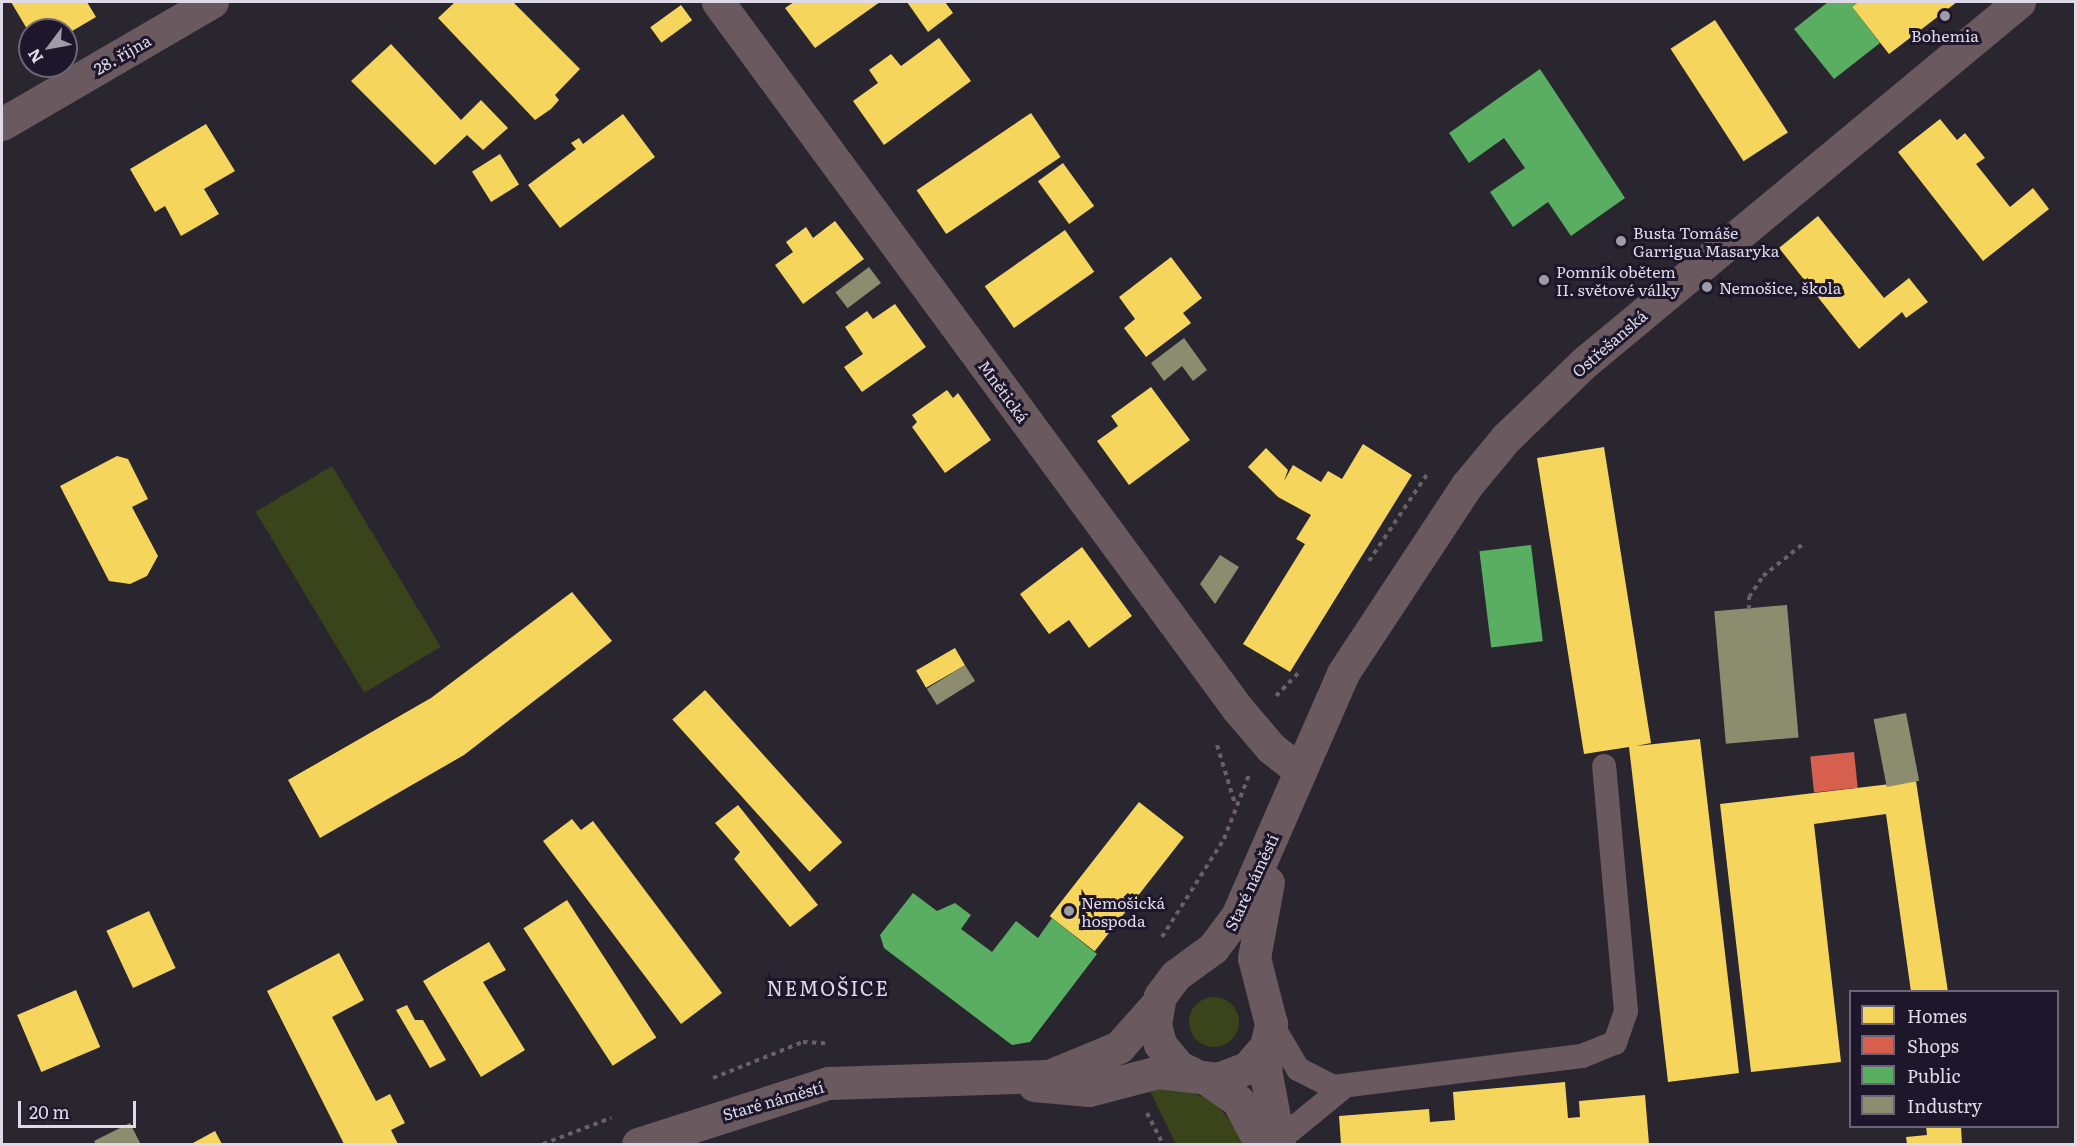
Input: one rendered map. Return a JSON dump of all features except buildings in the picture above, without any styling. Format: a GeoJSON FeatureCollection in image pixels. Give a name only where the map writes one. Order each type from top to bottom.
{"type":"FeatureCollection","features":[{"type":"Feature","properties":{"kind":"street","name":"28. října"},"geometry":{"type":"LineString","coordinates":[[2,124],[212,2]]}},
{"type":"Feature","properties":{"kind":"street","name":"Mnětická"},"geometry":{"type":"LineString","coordinates":[[718,2],[1237,708],[1271,748],[1300,771]]}},
{"type":"Feature","properties":{"kind":"street","name":"Ostřešanská"},"geometry":{"type":"LineString","coordinates":[[1300,771],[1343,673],[1384,606],[1427,539],[1506,438],[1728,239],[2019,2]]}},
{"type":"Feature","properties":{"kind":"street","name":"Staré náměstí"},"geometry":{"type":"LineString","coordinates":[[638,1144],[828,1083],[985,1079],[1062,1073],[1119,1047],[1183,970],[1225,936],[1300,771]]}},
{"type":"Feature","properties":{"kind":"street","name":"Staré náměstí"},"geometry":{"type":"LineString","coordinates":[[985,1079],[1089,1090],[1158,1072],[1202,1077],[1247,1068],[1269,1017],[1254,944],[1284,810]]}},
{"type":"Feature","properties":{"kind":"street"},"geometry":{"type":"LineString","coordinates":[[1183,970],[1210,962],[1229,964],[1254,979],[1269,1017],[1264,1069],[1273,1143]]}},
{"type":"Feature","properties":{"kind":"street"},"geometry":{"type":"LineString","coordinates":[[1157,1004],[1155,1024],[1164,1053],[1238,1101],[1273,1143]]}},
{"type":"Feature","properties":{"kind":"lane"},"geometry":{"type":"LineString","coordinates":[[1269,1017],[1284,1053],[1307,1078],[1345,1086],[1582,1056],[1615,1043],[1626,1011],[1604,766]]}},
{"type":"Feature","properties":{"kind":"lane"},"geometry":{"type":"LineString","coordinates":[[1273,1143],[1345,1086]]}},
{"type":"Feature","properties":{"kind":"path"},"geometry":{"type":"LineString","coordinates":[[1749,609],[1749,597],[1763,576],[1803,543]]}},
{"type":"Feature","properties":{"kind":"path"},"geometry":{"type":"LineString","coordinates":[[1156,946],[1224,839],[1249,774],[1300,771]]}},
{"type":"Feature","properties":{"kind":"path"},"geometry":{"type":"LineString","coordinates":[[706,1081],[803,1042],[839,1044]]}},
{"type":"Feature","properties":{"kind":"path"},"geometry":{"type":"LineString","coordinates":[[543,1144],[619,1115]]}},
{"type":"Feature","properties":{"kind":"green space"},"geometry":{"type":"Polygon","coordinates":[[[332,466],[441,647],[364,693],[256,512],[332,466]]]}},
{"type":"Feature","properties":{"kind":"green space"},"geometry":{"type":"Polygon","coordinates":[[[1214,997],[1228,1001],[1235,1008],[1239,1022],[1235,1036],[1228,1043],[1214,1047],[1200,1043],[1193,1036],[1189,1022],[1193,1008],[1200,1001],[1214,997]]]}},
{"type":"Feature","properties":{"kind":"green space"},"geometry":{"type":"Polygon","coordinates":[[[1147,1085],[1172,1085],[1214,1101],[1249,1144],[1176,1144],[1147,1085]]]}},
{"type":"Feature","properties":{"kind":"place","name":"Bohemia"},"geometry":{"type":"Point","coordinates":[1945,16]}},
{"type":"Feature","properties":{"kind":"place","name":"Busta Tomáše Garrigua Masaryka"},"geometry":{"type":"Point","coordinates":[1621,241]}},
{"type":"Feature","properties":{"kind":"place","name":"Pomník obětem II. světové války"},"geometry":{"type":"Point","coordinates":[1544,280]}},
{"type":"Feature","properties":{"kind":"place","name":"Nemošice, škola"},"geometry":{"type":"Point","coordinates":[1707,287]}},
{"type":"Feature","properties":{"kind":"place","name":"Nemošická hospoda"},"geometry":{"type":"Point","coordinates":[1069,911]}},
{"type":"Feature","properties":{"kind":"district","name":"NEMOŠICE"},"geometry":{"type":"Point","coordinates":[828,987]}}]}
